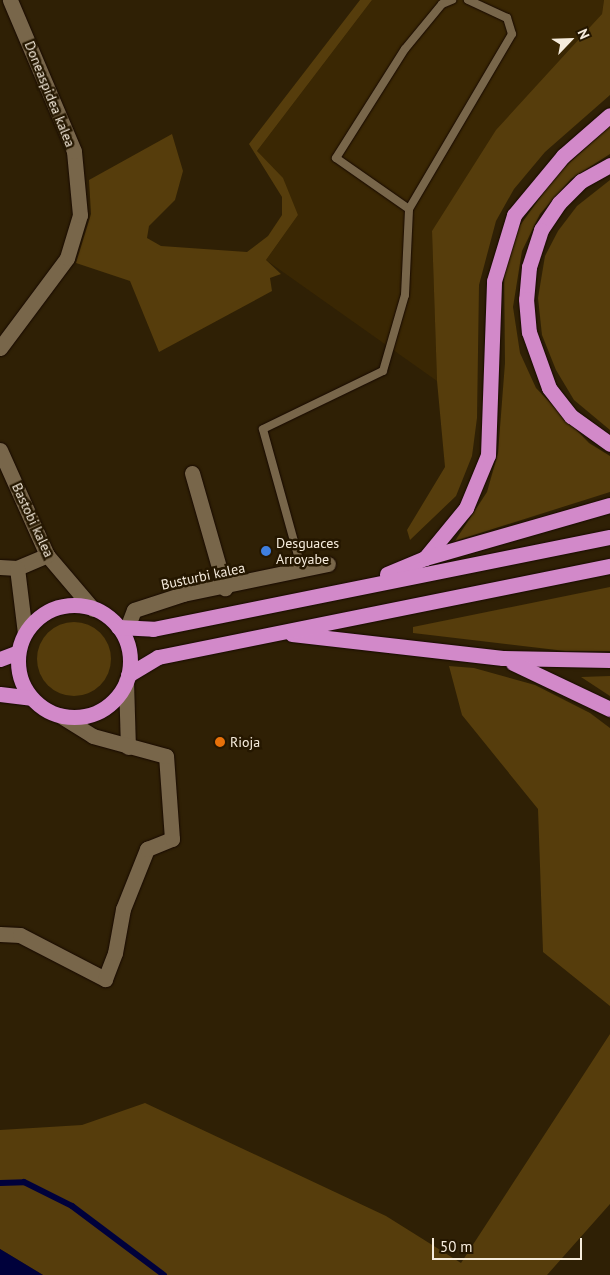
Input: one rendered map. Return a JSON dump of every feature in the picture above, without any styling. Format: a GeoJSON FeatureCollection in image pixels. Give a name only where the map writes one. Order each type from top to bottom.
{"type":"FeatureCollection","features":[{"type":"Feature","properties":{"kind":"highway"},"geometry":{"type":"LineString","coordinates":[[425,558],[466,508],[488,455],[494,281],[514,215],[563,156],[610,115]]}},
{"type":"Feature","properties":{"kind":"highway"},"geometry":{"type":"LineString","coordinates":[[610,165],[581,181],[554,210],[529,267],[526,299],[529,332],[549,388],[571,416],[610,444]]}},
{"type":"Feature","properties":{"kind":"highway"},"geometry":{"type":"LineString","coordinates":[[360,586],[425,558],[610,505]]}},
{"type":"Feature","properties":{"kind":"highway"},"geometry":{"type":"LineString","coordinates":[[31,698],[18,668],[18,652],[25,633],[54,608],[93,608],[122,627],[153,629],[360,586],[610,538]]}},
{"type":"Feature","properties":{"kind":"highway"},"geometry":{"type":"LineString","coordinates":[[127,678],[158,657],[610,566]]}},
{"type":"Feature","properties":{"kind":"highway"},"geometry":{"type":"LineString","coordinates":[[0,694],[31,698],[62,716],[81,717],[100,711],[116,698],[127,678],[128,650],[122,627]]}},
{"type":"Feature","properties":{"kind":"highway"},"geometry":{"type":"LineString","coordinates":[[278,632],[503,658],[610,660]]}},
{"type":"Feature","properties":{"kind":"highway"},"geometry":{"type":"LineString","coordinates":[[0,659],[18,652]]}},
{"type":"Feature","properties":{"kind":"highway"},"geometry":{"type":"LineString","coordinates":[[503,658],[564,683],[610,709]]}},
{"type":"Feature","properties":{"kind":"street","name":"Doneaspidea kalea"},"geometry":{"type":"LineString","coordinates":[[0,348],[68,258],[80,215],[74,151],[10,0]]}},
{"type":"Feature","properties":{"kind":"street","name":"Bastobi kalea"},"geometry":{"type":"LineString","coordinates":[[0,450],[47,555],[93,608]]}},
{"type":"Feature","properties":{"kind":"street"},"geometry":{"type":"LineString","coordinates":[[192,473],[225,588]]}},
{"type":"Feature","properties":{"kind":"street"},"geometry":{"type":"LineString","coordinates":[[0,566],[17,568],[47,555]]}},
{"type":"Feature","properties":{"kind":"street","name":"Busturbi kalea"},"geometry":{"type":"LineString","coordinates":[[122,627],[134,610],[182,594],[225,588],[328,564]]}},
{"type":"Feature","properties":{"kind":"street"},"geometry":{"type":"LineString","coordinates":[[17,568],[25,633]]}},
{"type":"Feature","properties":{"kind":"street"},"geometry":{"type":"LineString","coordinates":[[127,678],[128,747]]}},
{"type":"Feature","properties":{"kind":"street"},"geometry":{"type":"LineString","coordinates":[[0,934],[20,936],[105,979],[115,953],[123,909],[147,849],[172,839],[166,756],[93,736],[62,716]]}},
{"type":"Feature","properties":{"kind":"lane"},"geometry":{"type":"LineString","coordinates":[[409,208],[336,158],[405,49],[442,4],[452,0]]}},
{"type":"Feature","properties":{"kind":"lane"},"geometry":{"type":"LineString","coordinates":[[302,570],[264,429],[384,371],[405,295],[409,208],[512,34],[507,18],[468,0]]}},
{"type":"Feature","properties":{"kind":"shaded area"},"geometry":{"type":"Polygon","coordinates":[[[360,0],[372,0],[257,151],[283,178],[298,215],[266,260],[281,274],[270,278],[272,291],[159,352],[130,281],[76,263],[91,214],[89,180],[172,134],[183,171],[175,200],[149,226],[147,238],[161,246],[247,252],[268,236],[282,215],[282,197],[249,144],[360,0]]]}},
{"type":"Feature","properties":{"kind":"shaded area"},"geometry":{"type":"Polygon","coordinates":[[[372,0],[604,0],[602,14],[432,231],[437,381],[266,260],[298,215],[257,151],[372,0]]]}},
{"type":"Feature","properties":{"kind":"shaded area"},"geometry":{"type":"Polygon","coordinates":[[[604,0],[610,0],[610,95],[545,152],[514,189],[496,221],[479,285],[477,418],[472,456],[456,496],[410,540],[407,530],[445,467],[437,381],[432,231],[496,130],[602,14],[604,0]]]}},
{"type":"Feature","properties":{"kind":"shaded area"},"geometry":{"type":"Polygon","coordinates":[[[610,126],[610,154],[571,179],[540,214],[522,251],[513,307],[520,353],[536,388],[589,443],[610,456],[610,492],[455,541],[487,492],[498,453],[505,363],[504,267],[514,234],[556,175],[610,126]]]}},
{"type":"Feature","properties":{"kind":"shaded area"},"geometry":{"type":"Polygon","coordinates":[[[610,180],[610,430],[574,400],[556,370],[542,335],[538,298],[545,256],[558,231],[577,206],[610,180]]]}},
{"type":"Feature","properties":{"kind":"shaded area"},"geometry":{"type":"Polygon","coordinates":[[[610,587],[610,651],[565,651],[413,633],[413,627],[610,587]]]}},
{"type":"Feature","properties":{"kind":"shaded area"},"geometry":{"type":"Polygon","coordinates":[[[74,622],[95,628],[105,638],[111,659],[105,680],[95,690],[74,696],[53,690],[43,680],[37,659],[43,638],[53,628],[74,622]]]}},
{"type":"Feature","properties":{"kind":"shaded area"},"geometry":{"type":"Polygon","coordinates":[[[449,666],[474,668],[535,685],[590,713],[610,728],[610,1006],[543,952],[538,809],[462,715],[449,666]]]}},
{"type":"Feature","properties":{"kind":"shaded area"},"geometry":{"type":"Polygon","coordinates":[[[610,676],[610,696],[581,677],[610,676]]]}},
{"type":"Feature","properties":{"kind":"shaded area"},"geometry":{"type":"Polygon","coordinates":[[[610,1034],[610,1204],[547,1275],[43,1275],[0,1249],[0,1130],[82,1125],[145,1103],[386,1216],[461,1263],[610,1034]]]}},
{"type":"Feature","properties":{"kind":"shaded area"},"geometry":{"type":"Polygon","coordinates":[[[0,1249],[43,1275],[0,1275],[0,1249]]]}},
{"type":"Feature","properties":{"kind":"waterway"},"geometry":{"type":"LineString","coordinates":[[0,1183],[24,1182],[72,1206],[164,1275]]}},
{"type":"Feature","properties":{"kind":"place","name":"Desguaces Arroyabe"},"geometry":{"type":"Point","coordinates":[266,551]}},
{"type":"Feature","properties":{"kind":"place","name":"Rioja"},"geometry":{"type":"Point","coordinates":[220,742]}}]}
